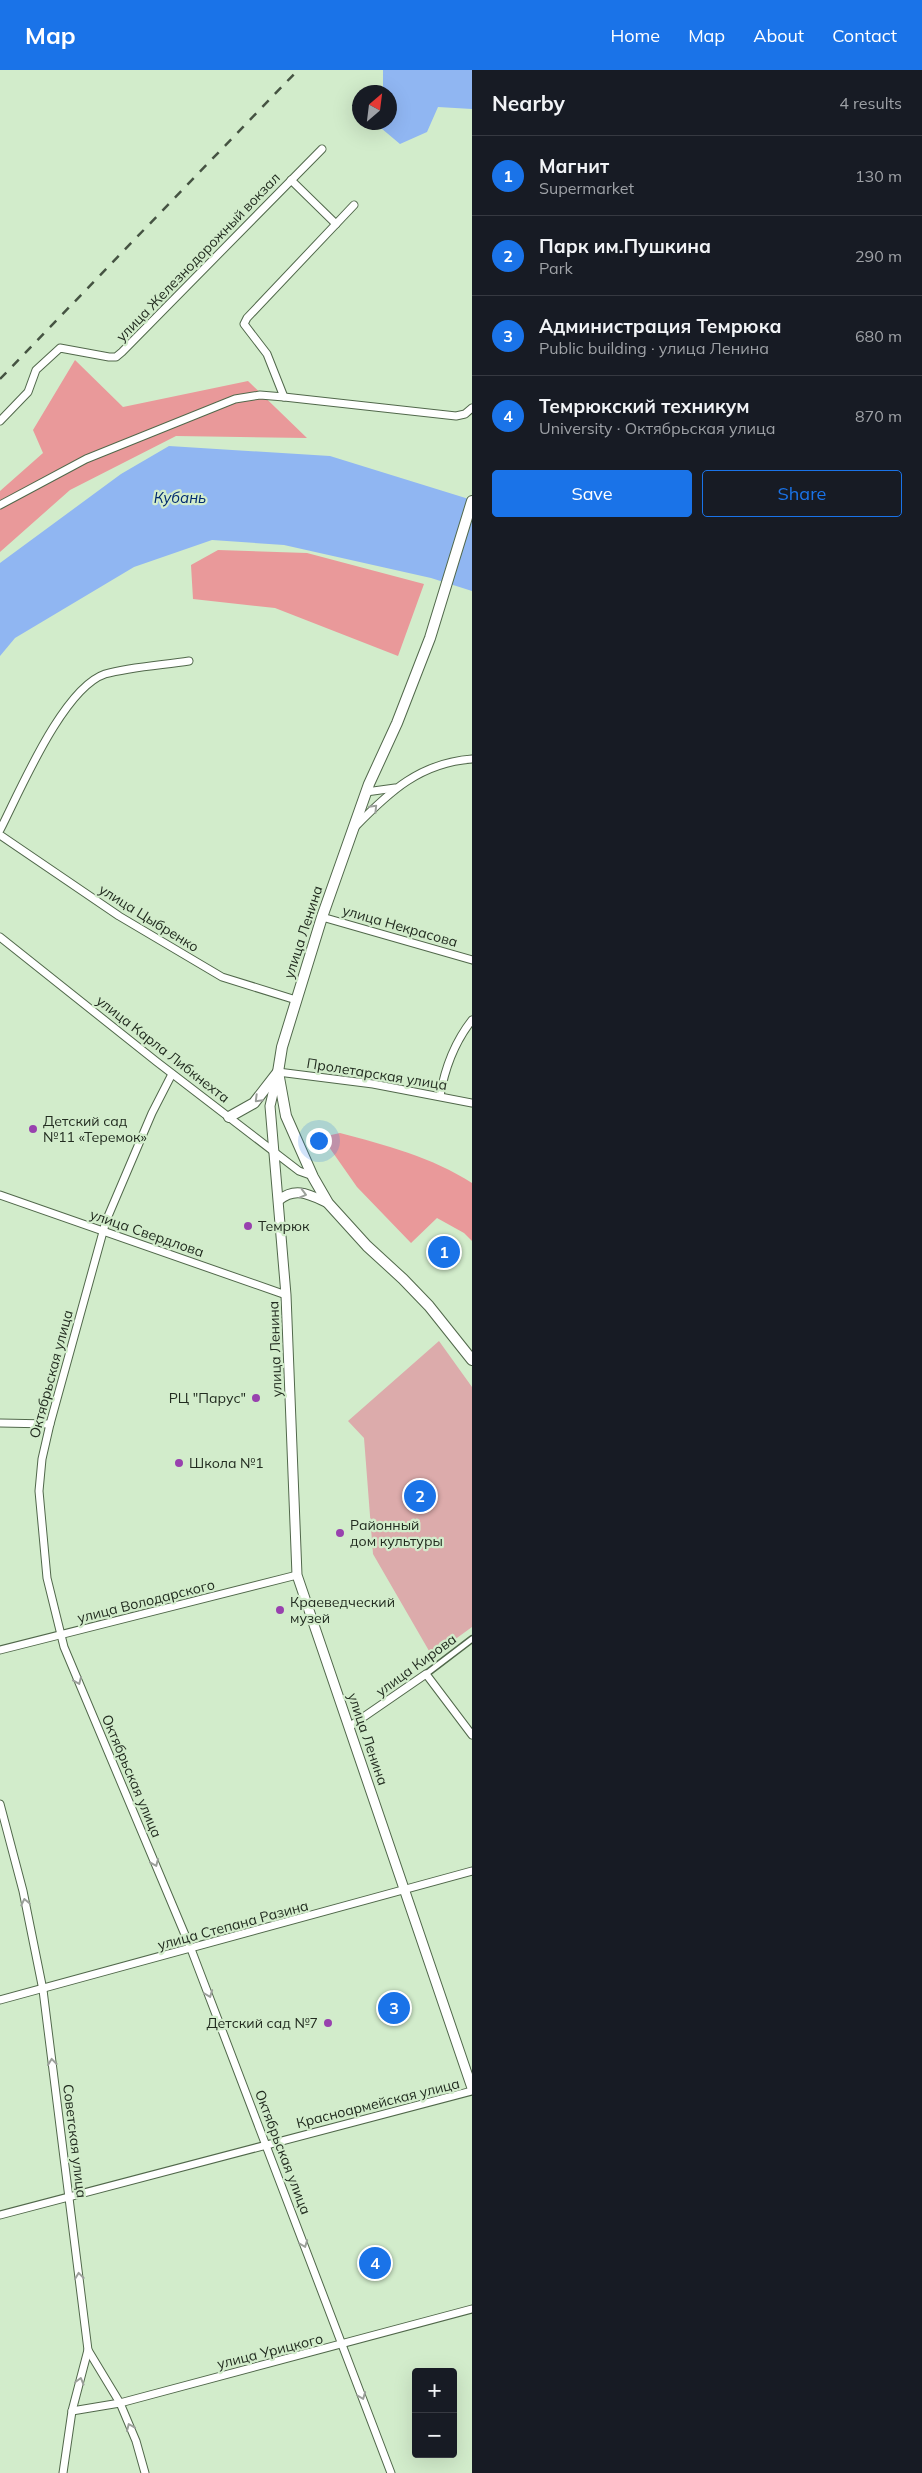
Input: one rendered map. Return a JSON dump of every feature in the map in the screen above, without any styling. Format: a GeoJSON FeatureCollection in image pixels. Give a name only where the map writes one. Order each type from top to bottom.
{"type":"FeatureCollection","features":[{"type":"Feature","properties":{"kind":"main road","name":"улица Ленина"},"geometry":{"type":"LineString","coordinates":[[278,1072],[282,1048],[322,917],[366,792],[397,723],[439,609],[472,501]]}},
{"type":"Feature","properties":{"kind":"main road"},"geometry":{"type":"LineString","coordinates":[[229,1117],[254,1103],[278,1072]]}},
{"type":"Feature","properties":{"kind":"main road"},"geometry":{"type":"LineString","coordinates":[[278,1072],[286,1116],[313,1176],[328,1203],[367,1246],[429,1306],[472,1360]]}},
{"type":"Feature","properties":{"kind":"street","name":"улица Железнодорожный вокзал"},"geometry":{"type":"LineString","coordinates":[[0,421],[28,392],[36,370],[60,348],[116,358],[322,149]]}},
{"type":"Feature","properties":{"kind":"street"},"geometry":{"type":"LineString","coordinates":[[291,180],[336,224]]}},
{"type":"Feature","properties":{"kind":"street"},"geometry":{"type":"LineString","coordinates":[[284,397],[267,354],[244,324],[247,318],[354,206]]}},
{"type":"Feature","properties":{"kind":"street"},"geometry":{"type":"LineString","coordinates":[[0,505],[86,459],[234,399],[260,396],[284,397],[456,416],[465,414],[472,408]]}},
{"type":"Feature","properties":{"kind":"street"},"geometry":{"type":"LineString","coordinates":[[0,830],[62,713],[80,691],[104,675],[189,661]]}},
{"type":"Feature","properties":{"kind":"street"},"geometry":{"type":"LineString","coordinates":[[352,830],[398,787],[417,774],[438,764],[472,759]]}},
{"type":"Feature","properties":{"kind":"street"},"geometry":{"type":"LineString","coordinates":[[366,792],[398,787]]}},
{"type":"Feature","properties":{"kind":"street","name":"улица Цыбренко"},"geometry":{"type":"LineString","coordinates":[[0,835],[119,916],[207,968],[243,985],[296,1000]]}},
{"type":"Feature","properties":{"kind":"street","name":"улица Некрасова"},"geometry":{"type":"LineString","coordinates":[[322,917],[472,960]]}},
{"type":"Feature","properties":{"kind":"street","name":"улица Карла Либкнехта"},"geometry":{"type":"LineString","coordinates":[[0,937],[172,1074],[299,1171],[313,1176]]}},
{"type":"Feature","properties":{"kind":"street"},"geometry":{"type":"LineString","coordinates":[[440,1096],[448,1062],[460,1036],[472,1020]]}},
{"type":"Feature","properties":{"kind":"street","name":"Пролетарская улица"},"geometry":{"type":"LineString","coordinates":[[278,1072],[373,1084],[472,1102]]}},
{"type":"Feature","properties":{"kind":"street","name":"улица Ленина"},"geometry":{"type":"LineString","coordinates":[[278,1072],[270,1106],[286,1295],[297,1575],[472,2090]]}},
{"type":"Feature","properties":{"kind":"street","name":"Октябрьская улица"},"geometry":{"type":"LineString","coordinates":[[172,1074],[151,1115],[103,1231],[50,1424],[42,1459],[39,1491],[47,1578],[60,1636],[191,1949],[391,2473]]}},
{"type":"Feature","properties":{"kind":"street"},"geometry":{"type":"LineString","coordinates":[[279,1200],[295,1191],[328,1203]]}},
{"type":"Feature","properties":{"kind":"street","name":"улица Свердлова"},"geometry":{"type":"LineString","coordinates":[[0,1195],[286,1295]]}},
{"type":"Feature","properties":{"kind":"street"},"geometry":{"type":"LineString","coordinates":[[0,1423],[50,1424]]}},
{"type":"Feature","properties":{"kind":"street","name":"улица Володарского"},"geometry":{"type":"LineString","coordinates":[[0,1650],[297,1575]]}},
{"type":"Feature","properties":{"kind":"street","name":"улица Кирова"},"geometry":{"type":"LineString","coordinates":[[349,1727],[472,1640]]}},
{"type":"Feature","properties":{"kind":"street"},"geometry":{"type":"LineString","coordinates":[[426,1674],[472,1735]]}},
{"type":"Feature","properties":{"kind":"street","name":"Советская улица"},"geometry":{"type":"LineString","coordinates":[[0,1804],[23,1891],[43,1990],[88,2350],[120,2402],[136,2441],[146,2473]]}},
{"type":"Feature","properties":{"kind":"street","name":"улица Степана Разина"},"geometry":{"type":"LineString","coordinates":[[0,2000],[43,1990],[472,1871]]}},
{"type":"Feature","properties":{"kind":"street","name":"Красноармейская улица"},"geometry":{"type":"LineString","coordinates":[[0,2215],[70,2199],[267,2144],[472,2090]]}},
{"type":"Feature","properties":{"kind":"street","name":"улица Урицкого"},"geometry":{"type":"LineString","coordinates":[[72,2411],[120,2402],[472,2310]]}},
{"type":"Feature","properties":{"kind":"street"},"geometry":{"type":"LineString","coordinates":[[63,2473],[72,2411],[88,2350]]}},
{"type":"Feature","properties":{"kind":"shaded area"},"geometry":{"type":"Polygon","coordinates":[[[75,360],[123,407],[248,381],[307,438],[176,436],[70,490],[0,552],[0,491],[43,453],[33,430],[75,360]]]}},
{"type":"Feature","properties":{"kind":"shaded area"},"geometry":{"type":"Polygon","coordinates":[[[218,550],[307,553],[424,584],[398,656],[275,608],[193,599],[191,565],[218,550]]]}},
{"type":"Feature","properties":{"kind":"shaded area"},"geometry":{"type":"Polygon","coordinates":[[[340,1133],[391,1147],[425,1159],[472,1183],[472,1241],[464,1233],[437,1218],[411,1243],[357,1187],[322,1137],[340,1133]]]}},
{"type":"Feature","properties":{"kind":"shaded area"},"geometry":{"type":"Polygon","coordinates":[[[439,1341],[472,1387],[472,1627],[432,1656],[373,1554],[364,1438],[348,1421],[439,1341]]]}},
{"type":"Feature","properties":{"kind":"water"},"geometry":{"type":"Polygon","coordinates":[[[383,70],[472,70],[472,109],[438,107],[427,132],[400,144],[383,130],[397,130],[397,85],[383,85],[383,70]]]}},
{"type":"Feature","properties":{"kind":"water","name":"Кубань"},"geometry":{"type":"Polygon","coordinates":[[[169,446],[330,456],[472,500],[472,591],[431,578],[284,545],[212,540],[134,567],[15,638],[0,656],[0,563],[121,474],[169,446]]]}},
{"type":"Feature","properties":{"kind":"railway"},"geometry":{"type":"LineString","coordinates":[[0,379],[298,70]]}},
{"type":"Feature","properties":{"kind":"place","name":"Детский сад №11 «Теремок»"},"geometry":{"type":"Point","coordinates":[33,1129]}},
{"type":"Feature","properties":{"kind":"place","name":"Темрюк"},"geometry":{"type":"Point","coordinates":[248,1226]}},
{"type":"Feature","properties":{"kind":"place","name":"Магнит"},"geometry":{"type":"Point","coordinates":[444,1252]}},
{"type":"Feature","properties":{"kind":"place","name":"РЦ \"Парус\""},"geometry":{"type":"Point","coordinates":[256,1398]}},
{"type":"Feature","properties":{"kind":"place","name":"Школа №1"},"geometry":{"type":"Point","coordinates":[179,1463]}},
{"type":"Feature","properties":{"kind":"place","name":"Парк им.Пушкина"},"geometry":{"type":"Point","coordinates":[420,1496]}},
{"type":"Feature","properties":{"kind":"place","name":"Районный дом культуры"},"geometry":{"type":"Point","coordinates":[340,1533]}},
{"type":"Feature","properties":{"kind":"place","name":"Краеведческий музей"},"geometry":{"type":"Point","coordinates":[280,1610]}},
{"type":"Feature","properties":{"kind":"place","name":"Администрация Темрюка"},"geometry":{"type":"Point","coordinates":[394,2008]}},
{"type":"Feature","properties":{"kind":"place","name":"Детский сад №7"},"geometry":{"type":"Point","coordinates":[328,2023]}},
{"type":"Feature","properties":{"kind":"place","name":"Темрюкский техникум"},"geometry":{"type":"Point","coordinates":[375,2263]}}]}
